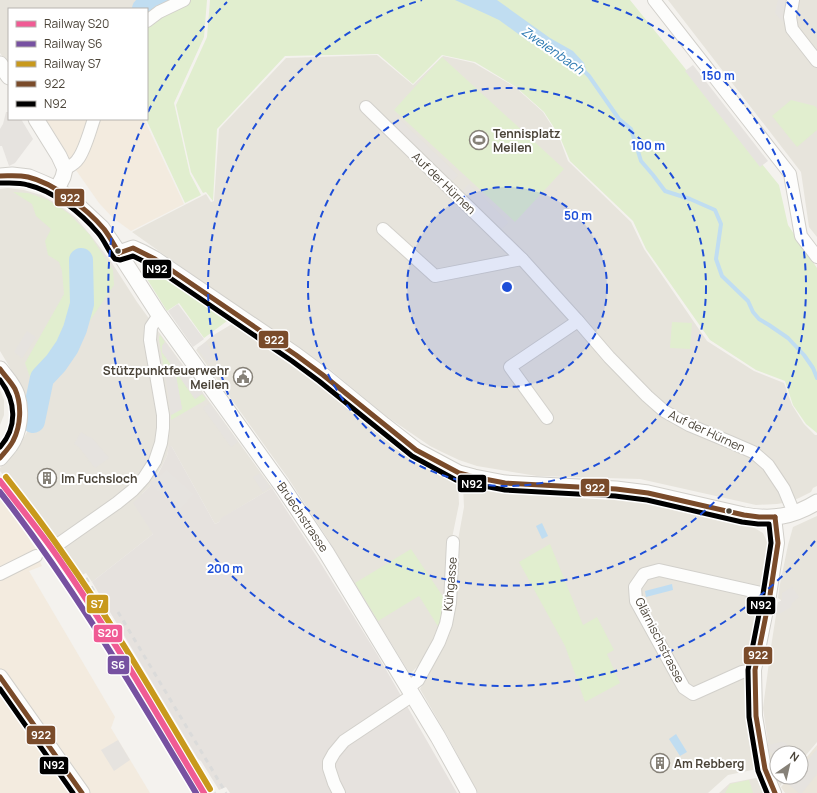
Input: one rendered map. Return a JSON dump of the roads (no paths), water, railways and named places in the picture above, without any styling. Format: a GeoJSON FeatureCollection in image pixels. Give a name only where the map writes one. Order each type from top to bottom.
{"type":"FeatureCollection","features":[{"type":"Feature","properties":{"kind":"street"},"geometry":{"type":"LineString","coordinates":[[148,20],[159,12],[184,0]]}},
{"type":"Feature","properties":{"kind":"street"},"geometry":{"type":"LineString","coordinates":[[654,0],[790,174],[801,236],[817,257]]}},
{"type":"Feature","properties":{"kind":"street"},"geometry":{"type":"LineString","coordinates":[[793,0],[790,17],[792,30],[817,61]]}},
{"type":"Feature","properties":{"kind":"street"},"geometry":{"type":"LineString","coordinates":[[0,64],[8,76]]}},
{"type":"Feature","properties":{"kind":"street","name":"Auf der Hürnen"},"geometry":{"type":"LineString","coordinates":[[366,107],[522,259],[578,320],[609,357],[647,396],[664,411],[689,425],[753,452],[768,465],[784,488],[794,513]]}},
{"type":"Feature","properties":{"kind":"street"},"geometry":{"type":"LineString","coordinates":[[37,120],[59,156],[65,169],[56,189]]}},
{"type":"Feature","properties":{"kind":"street"},"geometry":{"type":"LineString","coordinates":[[65,169],[79,158],[86,144],[94,120]]}},
{"type":"Feature","properties":{"kind":"street","name":"Bruechstrasse"},"geometry":{"type":"LineString","coordinates":[[0,176],[12,175],[29,178],[56,189],[76,204],[102,228],[159,315],[282,486],[326,552],[438,737],[469,793]]}},
{"type":"Feature","properties":{"kind":"street"},"geometry":{"type":"LineString","coordinates":[[383,229],[435,276],[522,259]]}},
{"type":"Feature","properties":{"kind":"street"},"geometry":{"type":"LineString","coordinates":[[119,253],[133,248],[155,258],[307,363],[416,450],[459,473],[505,483],[616,489],[648,493],[759,518],[775,517],[794,513],[817,502]]}},
{"type":"Feature","properties":{"kind":"street"},"geometry":{"type":"LineString","coordinates":[[60,543],[133,490],[144,478],[154,461],[161,443],[163,415],[150,340],[151,327],[159,315]]}},
{"type":"Feature","properties":{"kind":"street"},"geometry":{"type":"LineString","coordinates":[[547,418],[510,367],[578,320]]}},
{"type":"Feature","properties":{"kind":"street"},"geometry":{"type":"LineString","coordinates":[[0,369],[9,380],[16,394],[20,410],[18,428],[11,445],[0,458]]}},
{"type":"Feature","properties":{"kind":"street"},"geometry":{"type":"LineString","coordinates":[[775,517],[778,543],[770,594],[755,670],[756,716],[765,769],[775,793]]}},
{"type":"Feature","properties":{"kind":"street","name":"Kühgasse"},"geometry":{"type":"LineString","coordinates":[[338,793],[329,768],[331,757],[344,741],[411,692],[438,642],[446,624],[450,603],[453,542]]}},
{"type":"Feature","properties":{"kind":"street"},"geometry":{"type":"LineString","coordinates":[[0,574],[36,556]]}},
{"type":"Feature","properties":{"kind":"street","name":"Glärnischstrasse"},"geometry":{"type":"LineString","coordinates":[[755,670],[742,672],[693,694],[684,688],[636,601],[635,587],[644,574],[659,570],[770,594]]}},
{"type":"Feature","properties":{"kind":"street"},"geometry":{"type":"LineString","coordinates":[[0,677],[82,793]]}},
{"type":"Feature","properties":{"kind":"water"},"geometry":{"type":"Polygon","coordinates":[[[455,0],[497,0],[550,38],[573,51],[584,63],[587,73],[528,41],[499,20],[455,0]]]}},
{"type":"Feature","properties":{"kind":"water"},"geometry":{"type":"Polygon","coordinates":[[[542,523],[548,536],[542,539],[536,526],[542,523]]]}},
{"type":"Feature","properties":{"kind":"water"},"geometry":{"type":"Polygon","coordinates":[[[672,584],[673,590],[646,597],[645,591],[672,584]]]}},
{"type":"Feature","properties":{"kind":"water"},"geometry":{"type":"Polygon","coordinates":[[[676,734],[687,752],[680,756],[669,739],[676,734]]]}},
{"type":"Feature","properties":{"kind":"waterway"},"geometry":{"type":"LineString","coordinates":[[146,8],[159,0]]}},
{"type":"Feature","properties":{"kind":"waterway","name":"Zweienbach"},"geometry":{"type":"LineString","coordinates":[[583,70],[589,76],[619,119],[631,129],[641,161],[665,191],[690,199],[715,210],[721,224],[716,259],[722,276],[748,301],[753,312],[759,319],[788,338],[804,355],[813,368],[817,378]]}},
{"type":"Feature","properties":{"kind":"waterway"},"geometry":{"type":"LineString","coordinates":[[33,421],[42,378],[56,363],[67,347],[75,329],[82,304],[81,260]]}},
{"type":"Feature","properties":{"kind":"railway"},"geometry":{"type":"LineString","coordinates":[[86,578],[215,793]]}},
{"type":"Feature","properties":{"kind":"railway"},"geometry":{"type":"LineString","coordinates":[[118,612],[226,793]]}},
{"type":"Feature","properties":{"kind":"rail line","name":"S7"},"geometry":{"type":"LineString","coordinates":[[6,477],[48,533],[101,610],[210,789]]}},
{"type":"Feature","properties":{"kind":"rail line","name":"S20"},"geometry":{"type":"LineString","coordinates":[[0,481],[57,556],[96,614],[204,793]]}},
{"type":"Feature","properties":{"kind":"rail line","name":"S6"},"geometry":{"type":"LineString","coordinates":[[0,492],[27,528],[78,602],[196,793]]}},
{"type":"Feature","properties":{"kind":"place","name":"Tennisplatz Meilen"},"geometry":{"type":"Point","coordinates":[479,140]}},
{"type":"Feature","properties":{"kind":"place","name":"Stützpunktfeuerwehr Meilen"},"geometry":{"type":"Point","coordinates":[243,377]}},
{"type":"Feature","properties":{"kind":"place","name":"Im Fuchsloch"},"geometry":{"type":"Point","coordinates":[47,478]}},
{"type":"Feature","properties":{"kind":"place","name":"Am Rebberg"},"geometry":{"type":"Point","coordinates":[660,763]}}]}
